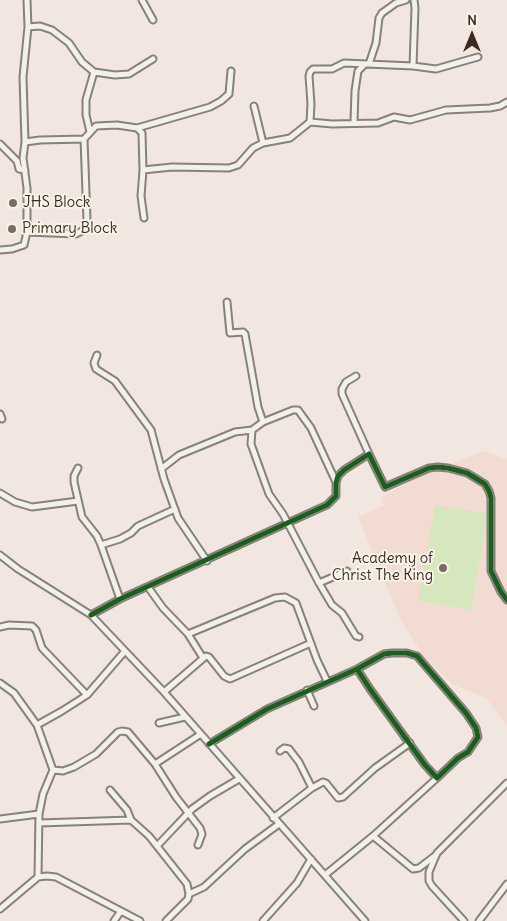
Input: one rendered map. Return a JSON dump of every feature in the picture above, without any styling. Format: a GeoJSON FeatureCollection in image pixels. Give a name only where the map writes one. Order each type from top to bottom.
{"type":"FeatureCollection","features":[{"type":"Feature","properties":{"kind":"street"},"geometry":{"type":"LineString","coordinates":[[0,250],[24,245],[27,232],[22,77],[28,28],[27,0]]}},
{"type":"Feature","properties":{"kind":"street"},"geometry":{"type":"LineString","coordinates":[[142,0],[153,20]]}},
{"type":"Feature","properties":{"kind":"street"},"geometry":{"type":"LineString","coordinates":[[354,122],[358,71],[367,64],[376,43],[379,18],[382,13],[396,2],[406,0]]}},
{"type":"Feature","properties":{"kind":"street"},"geometry":{"type":"LineString","coordinates":[[413,66],[414,0]]}},
{"type":"Feature","properties":{"kind":"street"},"geometry":{"type":"LineString","coordinates":[[28,28],[40,26],[52,30],[69,43],[82,62],[94,72],[114,75],[129,74],[153,59]]}},
{"type":"Feature","properties":{"kind":"street"},"geometry":{"type":"LineString","coordinates":[[310,122],[309,76],[312,70],[332,69],[344,63],[436,69],[478,57]]}},
{"type":"Feature","properties":{"kind":"street"},"geometry":{"type":"LineString","coordinates":[[27,232],[76,234],[84,230],[87,220],[84,140],[96,126],[117,125],[137,128],[210,107],[222,101],[229,94],[231,71]]}},
{"type":"Feature","properties":{"kind":"street"},"geometry":{"type":"LineString","coordinates":[[90,132],[86,114],[86,100],[94,72]]}},
{"type":"Feature","properties":{"kind":"street"},"geometry":{"type":"LineString","coordinates":[[143,170],[172,167],[234,167],[242,162],[250,150],[263,143],[290,138],[310,122],[332,124],[354,122],[378,123],[394,117],[410,120],[446,110],[490,108],[507,102]]}},
{"type":"Feature","properties":{"kind":"street"},"geometry":{"type":"LineString","coordinates":[[254,106],[263,143]]}},
{"type":"Feature","properties":{"kind":"street"},"geometry":{"type":"LineString","coordinates":[[137,128],[142,133],[143,170],[141,196],[144,218]]}},
{"type":"Feature","properties":{"kind":"street"},"geometry":{"type":"LineString","coordinates":[[25,142],[84,140]]}},
{"type":"Feature","properties":{"kind":"street"},"geometry":{"type":"LineString","coordinates":[[0,144],[17,161],[19,169],[25,170]]}},
{"type":"Feature","properties":{"kind":"street"},"geometry":{"type":"LineString","coordinates":[[227,302],[230,333],[243,332],[245,334],[258,406],[263,422]]}},
{"type":"Feature","properties":{"kind":"street"},"geometry":{"type":"LineString","coordinates":[[97,355],[94,363],[96,369],[115,381],[151,430],[164,479],[178,518],[207,561]]}},
{"type":"Feature","properties":{"kind":"street"},"geometry":{"type":"LineString","coordinates":[[356,376],[346,382],[342,389],[342,394],[385,487],[429,468],[438,467],[467,473],[485,484],[491,498],[491,571],[507,600]]}},
{"type":"Feature","properties":{"kind":"street"},"geometry":{"type":"LineString","coordinates":[[161,469],[179,455],[235,432],[252,430],[263,422],[293,410],[298,410],[311,428],[336,483]]}},
{"type":"Feature","properties":{"kind":"street"},"geometry":{"type":"LineString","coordinates":[[252,430],[251,444],[269,494],[283,514],[334,608],[342,614],[356,636],[359,637]]}},
{"type":"Feature","properties":{"kind":"street"},"geometry":{"type":"LineString","coordinates":[[92,615],[120,599],[287,524],[334,500],[338,476],[369,454]]}},
{"type":"Feature","properties":{"kind":"street"},"geometry":{"type":"LineString","coordinates":[[78,468],[74,476],[74,482],[82,517],[97,536],[120,599]]}},
{"type":"Feature","properties":{"kind":"street"},"geometry":{"type":"LineString","coordinates":[[0,494],[15,502],[32,507],[78,500]]}},
{"type":"Feature","properties":{"kind":"street"},"geometry":{"type":"LineString","coordinates":[[101,545],[120,539],[131,533],[138,526],[175,509]]}},
{"type":"Feature","properties":{"kind":"street"},"geometry":{"type":"LineString","coordinates":[[0,555],[18,569],[92,615],[164,692],[365,921]]}},
{"type":"Feature","properties":{"kind":"street"},"geometry":{"type":"LineString","coordinates":[[319,583],[347,571]]}},
{"type":"Feature","properties":{"kind":"street"},"geometry":{"type":"LineString","coordinates":[[148,587],[163,608],[188,634],[203,658]]}},
{"type":"Feature","properties":{"kind":"street"},"geometry":{"type":"LineString","coordinates":[[188,634],[275,598],[285,597],[296,603],[327,681]]}},
{"type":"Feature","properties":{"kind":"street"},"geometry":{"type":"LineString","coordinates":[[0,627],[9,625],[32,626],[36,630],[42,648],[86,695]]}},
{"type":"Feature","properties":{"kind":"street"},"geometry":{"type":"LineString","coordinates":[[164,692],[203,658],[209,657],[224,676],[230,679],[311,643]]}},
{"type":"Feature","properties":{"kind":"street"},"geometry":{"type":"LineString","coordinates":[[37,725],[86,695],[124,651]]}},
{"type":"Feature","properties":{"kind":"street"},"geometry":{"type":"LineString","coordinates":[[209,744],[266,709],[357,669],[384,654],[407,653],[417,656],[466,713],[476,728],[478,737],[468,752],[458,758],[373,836],[325,875]]}},
{"type":"Feature","properties":{"kind":"street"},"geometry":{"type":"LineString","coordinates":[[357,669],[370,690],[425,765],[437,778]]}},
{"type":"Feature","properties":{"kind":"street"},"geometry":{"type":"LineString","coordinates":[[0,683],[14,693],[37,725],[53,770],[43,794],[39,814],[38,877]]}},
{"type":"Feature","properties":{"kind":"street"},"geometry":{"type":"LineString","coordinates":[[306,690],[314,706]]}},
{"type":"Feature","properties":{"kind":"street"},"geometry":{"type":"LineString","coordinates":[[159,723],[185,717]]}},
{"type":"Feature","properties":{"kind":"street"},"geometry":{"type":"LineString","coordinates":[[53,770],[63,771],[74,767],[96,754],[118,732],[122,730],[128,732],[155,764],[188,814],[200,828],[202,834],[198,845]]}},
{"type":"Feature","properties":{"kind":"street"},"geometry":{"type":"LineString","coordinates":[[155,764],[201,734]]}},
{"type":"Feature","properties":{"kind":"street"},"geometry":{"type":"LineString","coordinates":[[273,818],[312,788],[323,782],[326,783],[338,798],[343,797],[375,768],[410,743]]}},
{"type":"Feature","properties":{"kind":"street"},"geometry":{"type":"LineString","coordinates":[[280,751],[284,748],[289,749],[299,762],[312,788]]}},
{"type":"Feature","properties":{"kind":"street"},"geometry":{"type":"LineString","coordinates":[[157,846],[188,814],[210,796],[239,779]]}},
{"type":"Feature","properties":{"kind":"street"},"geometry":{"type":"LineString","coordinates":[[373,836],[413,869],[419,868],[437,853],[507,783]]}},
{"type":"Feature","properties":{"kind":"street"},"geometry":{"type":"LineString","coordinates":[[110,790],[127,810],[131,820],[157,846],[187,884],[188,899],[166,921]]}},
{"type":"Feature","properties":{"kind":"street"},"geometry":{"type":"LineString","coordinates":[[0,819],[39,814]]}},
{"type":"Feature","properties":{"kind":"street"},"geometry":{"type":"LineString","coordinates":[[39,823],[131,820]]}},
{"type":"Feature","properties":{"kind":"street"},"geometry":{"type":"LineString","coordinates":[[189,894],[208,884],[244,849],[279,824]]}},
{"type":"Feature","properties":{"kind":"street"},"geometry":{"type":"LineString","coordinates":[[437,853],[429,872],[430,881],[445,901],[464,921]]}},
{"type":"Feature","properties":{"kind":"street"},"geometry":{"type":"LineString","coordinates":[[263,921],[297,883],[310,859]]}},
{"type":"Feature","properties":{"kind":"street"},"geometry":{"type":"LineString","coordinates":[[0,909],[38,877],[56,877],[140,921]]}},
{"type":"Feature","properties":{"kind":"street"},"geometry":{"type":"LineString","coordinates":[[479,921],[507,884]]}},
{"type":"Feature","properties":{"kind":"street"},"geometry":{"type":"LineString","coordinates":[[114,921],[121,911]]}},
{"type":"Feature","properties":{"kind":"shaded area","name":"Academy of Christ The King"},"geometry":{"type":"Polygon","coordinates":[[[484,451],[507,459],[507,726],[486,698],[453,685],[424,657],[400,619],[358,517],[384,505],[381,497],[430,471],[484,451]]]}},
{"type":"Feature","properties":{"kind":"green space"},"geometry":{"type":"Polygon","coordinates":[[[435,505],[488,514],[471,610],[418,601],[435,505]]]}},
{"type":"Feature","properties":{"kind":"cycle path"},"geometry":{"type":"LineString","coordinates":[[91,615],[120,599],[327,505],[336,496],[338,476],[369,454],[385,487],[429,468],[438,467],[467,473],[485,484],[491,498],[491,571],[507,600]]}},
{"type":"Feature","properties":{"kind":"cycle path"},"geometry":{"type":"LineString","coordinates":[[209,744],[267,709],[357,669],[384,654],[392,653],[407,653],[417,656],[466,713],[476,728],[478,737],[468,752],[458,758],[437,778],[425,765],[357,669]]}},
{"type":"Feature","properties":{"kind":"place","name":"JHS Block"},"geometry":{"type":"Point","coordinates":[13,203]}},
{"type":"Feature","properties":{"kind":"place","name":"Primary Block"},"geometry":{"type":"Point","coordinates":[12,229]}},
{"type":"Feature","properties":{"kind":"place","name":"Academy of Christ The King"},"geometry":{"type":"Point","coordinates":[443,568]}}]}
